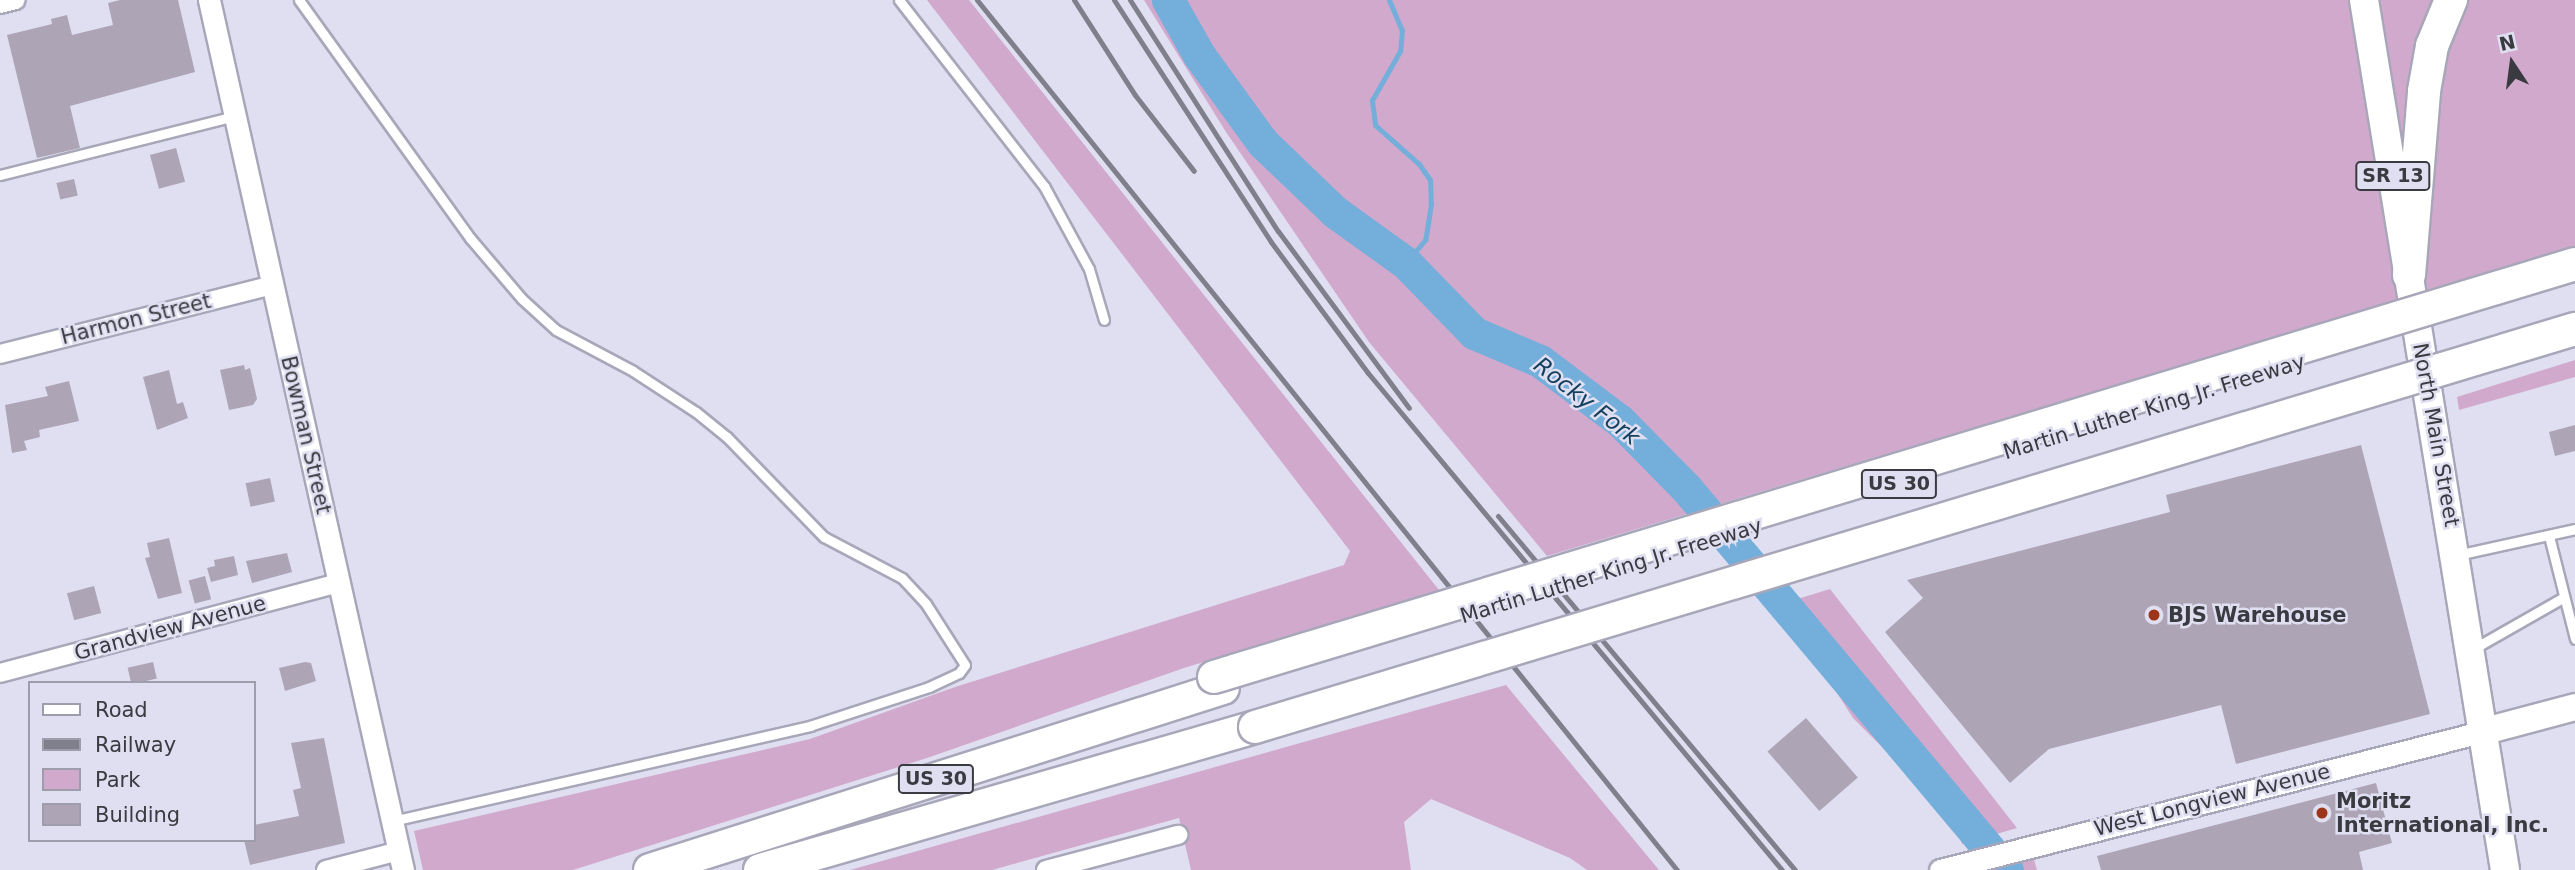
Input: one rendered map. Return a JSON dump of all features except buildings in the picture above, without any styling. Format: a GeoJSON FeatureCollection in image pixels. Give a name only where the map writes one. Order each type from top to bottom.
{"type":"FeatureCollection","features":[{"type":"Feature","properties":{"kind":"highway","name":"North Main Street"},"geometry":{"type":"LineString","coordinates":[[2364,0],[2472,650],[2504,870]]}},
{"type":"Feature","properties":{"kind":"highway"},"geometry":{"type":"LineString","coordinates":[[2409,275],[2424,91],[2432,46],[2451,0]]}},
{"type":"Feature","properties":{"kind":"highway"},"geometry":{"type":"LineString","coordinates":[[1219,683],[2575,264]]}},
{"type":"Feature","properties":{"kind":"highway","name":"Martin Luther King Jr. Freeway"},"geometry":{"type":"LineString","coordinates":[[650,870],[1082,732],[1219,683],[2575,279]]}},
{"type":"Feature","properties":{"kind":"highway","name":"US 30"},"geometry":{"type":"LineString","coordinates":[[760,870],[1160,756],[1261,734],[2575,329]]}},
{"type":"Feature","properties":{"kind":"highway"},"geometry":{"type":"LineString","coordinates":[[1261,734],[2575,345]]}},
{"type":"Feature","properties":{"kind":"main road"},"geometry":{"type":"LineString","coordinates":[[2485,731],[2575,707]]}},
{"type":"Feature","properties":{"kind":"street"},"geometry":{"type":"LineString","coordinates":[[0,4],[16,0]]}},
{"type":"Feature","properties":{"kind":"street","name":"Bowman Street"},"geometry":{"type":"LineString","coordinates":[[209,0],[401,861]]}},
{"type":"Feature","properties":{"kind":"street","name":"Harmon Street"},"geometry":{"type":"LineString","coordinates":[[0,354],[272,285]]}},
{"type":"Feature","properties":{"kind":"street","name":"Grandview Avenue"},"geometry":{"type":"LineString","coordinates":[[0,673],[339,583]]}},
{"type":"Feature","properties":{"kind":"street","name":"West Longview Avenue"},"geometry":{"type":"LineString","coordinates":[[1940,870],[2485,731]]}},
{"type":"Feature","properties":{"kind":"street"},"geometry":{"type":"LineString","coordinates":[[1046,870],[1069,867],[1178,835]]}},
{"type":"Feature","properties":{"kind":"street"},"geometry":{"type":"LineString","coordinates":[[326,870],[401,861]]}},
{"type":"Feature","properties":{"kind":"lane"},"geometry":{"type":"LineString","coordinates":[[299,0],[470,238],[522,299],[556,330],[633,371],[706,421],[824,537],[902,578],[926,604],[965,664],[959,673],[929,687],[810,726],[393,821]]}},
{"type":"Feature","properties":{"kind":"lane"},"geometry":{"type":"LineString","coordinates":[[899,0],[1044,186],[1089,269],[1104,320]]}},
{"type":"Feature","properties":{"kind":"lane"},"geometry":{"type":"LineString","coordinates":[[0,175],[235,116]]}},
{"type":"Feature","properties":{"kind":"lane"},"geometry":{"type":"LineString","coordinates":[[2456,555],[2575,529]]}},
{"type":"Feature","properties":{"kind":"lane"},"geometry":{"type":"LineString","coordinates":[[2549,536],[2575,639]]}},
{"type":"Feature","properties":{"kind":"lane"},"geometry":{"type":"LineString","coordinates":[[2472,650],[2564,597]]}},
{"type":"Feature","properties":{"kind":"green space"},"geometry":{"type":"Polygon","coordinates":[[[927,0],[969,0],[1439,590],[1184,668],[927,758],[573,870],[423,870],[414,831],[810,739],[955,687],[1344,565],[1350,551],[927,0]]]}},
{"type":"Feature","properties":{"kind":"green space"},"geometry":{"type":"Polygon","coordinates":[[[1144,0],[2575,0],[2575,247],[1547,556],[1369,342],[1226,132],[1144,0]]]}},
{"type":"Feature","properties":{"kind":"green space"},"geometry":{"type":"Polygon","coordinates":[[[2575,360],[2575,377],[2459,410],[2457,397],[2575,360]]]}},
{"type":"Feature","properties":{"kind":"green space"},"geometry":{"type":"Polygon","coordinates":[[[1830,589],[2017,828],[1962,844],[1956,826],[1938,803],[1853,718],[1792,622],[1794,600],[1830,589]]]}},
{"type":"Feature","properties":{"kind":"green space"},"geometry":{"type":"Polygon","coordinates":[[[1506,685],[1659,870],[1587,870],[1570,858],[1431,799],[1404,822],[1411,870],[1191,870],[1179,818],[992,870],[850,870],[1506,685]]]}},
{"type":"Feature","properties":{"kind":"green space"},"geometry":{"type":"Polygon","coordinates":[[[2032,853],[2037,870],[1967,870],[2032,853]]]}},
{"type":"Feature","properties":{"kind":"waterway","name":"Rocky Fork"},"geometry":{"type":"LineString","coordinates":[[1168,0],[1199,55],[1263,143],[1335,212],[1406,263],[1474,333],[1540,361],[1620,421],[1687,489],[2007,870]]}},
{"type":"Feature","properties":{"kind":"waterway"},"geometry":{"type":"LineString","coordinates":[[1389,0],[1402,30],[1400,51],[1372,100],[1375,125],[1419,164],[1430,180],[1431,204],[1425,240],[1406,263]]}},
{"type":"Feature","properties":{"kind":"railway"},"geometry":{"type":"LineString","coordinates":[[977,0],[1677,870]]}},
{"type":"Feature","properties":{"kind":"railway"},"geometry":{"type":"LineString","coordinates":[[1074,0],[1135,95],[1194,171]]}},
{"type":"Feature","properties":{"kind":"railway"},"geometry":{"type":"LineString","coordinates":[[1114,0],[1271,242],[1368,373],[1782,870]]}},
{"type":"Feature","properties":{"kind":"railway"},"geometry":{"type":"LineString","coordinates":[[1130,0],[1278,231],[1409,408]]}},
{"type":"Feature","properties":{"kind":"railway"},"geometry":{"type":"LineString","coordinates":[[1498,516],[1795,870]]}},
{"type":"Feature","properties":{"kind":"place","name":"BJS Warehouse"},"geometry":{"type":"Point","coordinates":[2154,615]}},
{"type":"Feature","properties":{"kind":"place","name":"Moritz International, Inc."},"geometry":{"type":"Point","coordinates":[2322,813]}}]}
